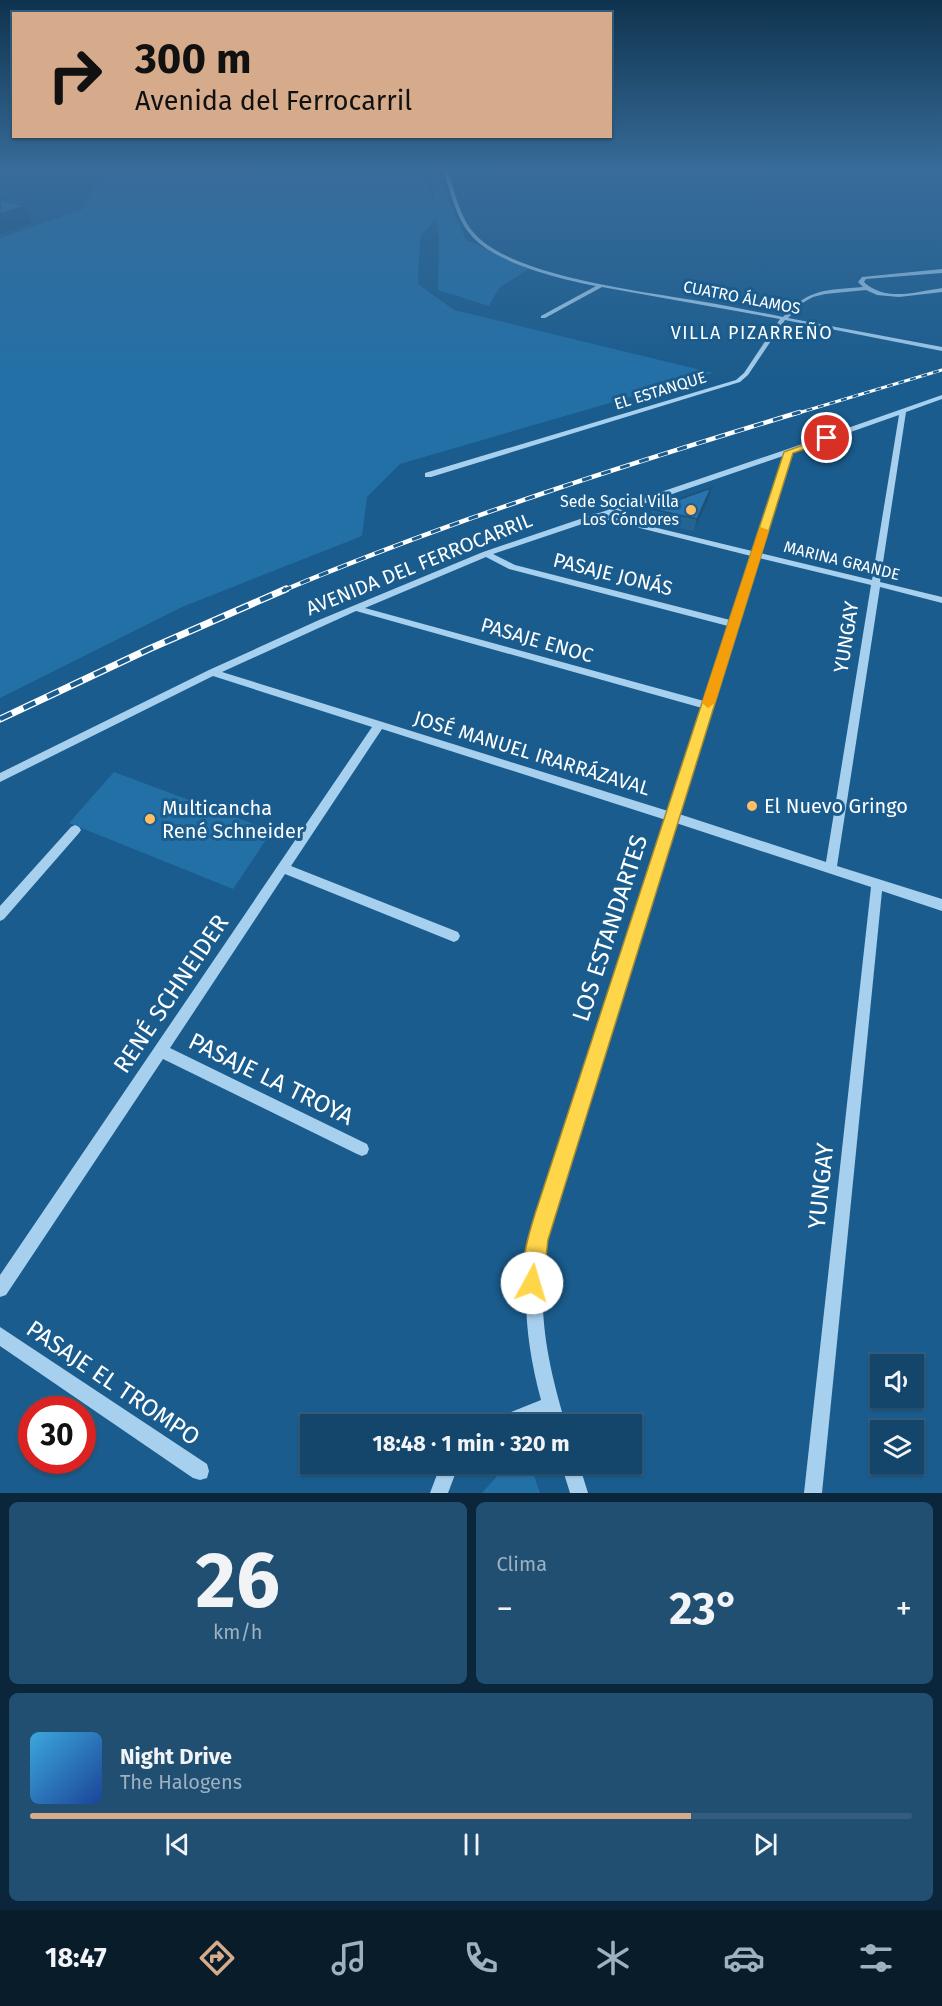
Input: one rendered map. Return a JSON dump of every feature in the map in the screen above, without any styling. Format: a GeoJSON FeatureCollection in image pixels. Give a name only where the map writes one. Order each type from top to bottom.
{"type":"FeatureCollection","features":[{"type":"Feature","properties":{"kind":"street","name":"CUATRO ÁLAMOS"},"geometry":{"type":"LineString","coordinates":[[479,240],[533,266],[602,285],[942,349]]}},
{"type":"Feature","properties":{"kind":"street","name":"EL ESTANQUE"},"geometry":{"type":"LineString","coordinates":[[866,288],[861,280],[942,271]]}},
{"type":"Feature","properties":{"kind":"street"},"geometry":{"type":"LineString","coordinates":[[543,317],[602,285]]}},
{"type":"Feature","properties":{"kind":"street","name":"EL ESTANQUE"},"geometry":{"type":"LineString","coordinates":[[428,475],[738,381],[746,374],[785,319],[801,302],[811,296],[831,291],[866,288],[888,295],[942,290]]}},
{"type":"Feature","properties":{"kind":"street","name":"AVENIDA DEL FERROCARRIL"},"geometry":{"type":"LineString","coordinates":[[0,778],[212,672],[356,608],[486,554],[788,452],[942,397]]}},
{"type":"Feature","properties":{"kind":"street","name":"AVENIDA DEL FERROCARRIL"},"geometry":{"type":"LineString","coordinates":[[903,412],[942,405]]}},
{"type":"Feature","properties":{"kind":"street","name":"YUNGAY"},"geometry":{"type":"LineString","coordinates":[[831,868],[903,412]]}},
{"type":"Feature","properties":{"kind":"street","name":"LOS ESTANDARTES"},"geometry":{"type":"LineString","coordinates":[[554,1414],[539,1363],[531,1299],[538,1240],[788,452]]}},
{"type":"Feature","properties":{"kind":"street","name":"MARINA GRANDE"},"geometry":{"type":"LineString","coordinates":[[596,515],[942,600]]}},
{"type":"Feature","properties":{"kind":"street","name":"PASAJE JONÁS"},"geometry":{"type":"LineString","coordinates":[[486,554],[512,567],[734,624]]}},
{"type":"Feature","properties":{"kind":"street","name":"PASAJE ENOC"},"geometry":{"type":"LineString","coordinates":[[356,608],[707,706]]}},
{"type":"Feature","properties":{"kind":"street","name":"JOSÉ MANUEL IRARRÁZAVAL"},"geometry":{"type":"LineString","coordinates":[[212,672],[942,905]]}},
{"type":"Feature","properties":{"kind":"street","name":"RENÉ SCHNEIDER"},"geometry":{"type":"LineString","coordinates":[[0,1289],[378,725]]}},
{"type":"Feature","properties":{"kind":"street"},"geometry":{"type":"LineString","coordinates":[[0,915],[75,830]]}},
{"type":"Feature","properties":{"kind":"street"},"geometry":{"type":"LineString","coordinates":[[283,868],[454,936]]}},
{"type":"Feature","properties":{"kind":"street","name":"YUNGAY"},"geometry":{"type":"LineString","coordinates":[[813,1493],[877,884]]}},
{"type":"Feature","properties":{"kind":"street","name":"PASAJE LA TROYA"},"geometry":{"type":"LineString","coordinates":[[160,1050],[362,1149]]}},
{"type":"Feature","properties":{"kind":"street","name":"PASAJE EL TROMPO"},"geometry":{"type":"LineString","coordinates":[[0,1336],[200,1471]]}},
{"type":"Feature","properties":{"kind":"street"},"geometry":{"type":"LineString","coordinates":[[528,1414],[551,1405]]}},
{"type":"Feature","properties":{"kind":"street"},"geometry":{"type":"LineString","coordinates":[[439,1493],[446,1474]]}},
{"type":"Feature","properties":{"kind":"street"},"geometry":{"type":"LineString","coordinates":[[573,1474],[579,1493]]}},
{"type":"Feature","properties":{"kind":"shaded area"},"geometry":{"type":"Polygon","coordinates":[[[0,240],[420,240],[418,284],[454,310],[713,373],[400,464],[367,497],[362,536],[182,607],[0,698],[0,240]]]}},
{"type":"Feature","properties":{"kind":"shaded area"},"geometry":{"type":"Polygon","coordinates":[[[439,240],[466,240],[530,268],[499,288],[489,306],[438,290],[439,240]]]}},
{"type":"Feature","properties":{"kind":"shaded area","name":"Multicancha René Schneider"},"geometry":{"type":"Polygon","coordinates":[[[114,772],[272,831],[233,889],[69,823],[114,772]]]}},
{"type":"Feature","properties":{"kind":"shaded area"},"geometry":{"type":"Polygon","coordinates":[[[499,1474],[533,1474],[540,1493],[482,1493],[499,1474]]]}},
{"type":"Feature","properties":{"kind":"building"},"geometry":{"type":"Polygon","coordinates":[[[711,488],[697,519],[652,509],[711,488]]]}},
{"type":"Feature","properties":{"kind":"railway"},"geometry":{"type":"LineString","coordinates":[[795,414],[942,370]]}},
{"type":"Feature","properties":{"kind":"railway"},"geometry":{"type":"LineString","coordinates":[[282,591],[474,517],[669,452],[800,412]]}},
{"type":"Feature","properties":{"kind":"railway"},"geometry":{"type":"LineString","coordinates":[[0,719],[149,649],[286,589]]}},
{"type":"Feature","properties":{"kind":"slow traffic"},"geometry":{"type":"LineString","coordinates":[[708,703],[764,530]]}},
{"type":"Feature","properties":{"kind":"place","name":"Sede Social Villa Los Cóndores"},"geometry":{"type":"Point","coordinates":[691,510]}},
{"type":"Feature","properties":{"kind":"place","name":"El Nuevo Gringo"},"geometry":{"type":"Point","coordinates":[752,806]}},
{"type":"Feature","properties":{"kind":"place","name":"Multicancha René Schneider"},"geometry":{"type":"Point","coordinates":[150,819]}},
{"type":"Feature","properties":{"kind":"district","name":"VILLA PIZARREÑO"},"geometry":{"type":"Point","coordinates":[752,333]}},
{"type":"Feature","properties":{"kind":"route"},"geometry":{"type":"LineString","coordinates":[[532,1283],[538,1240],[545,1214],[788,452],[827,438]]}}]}
